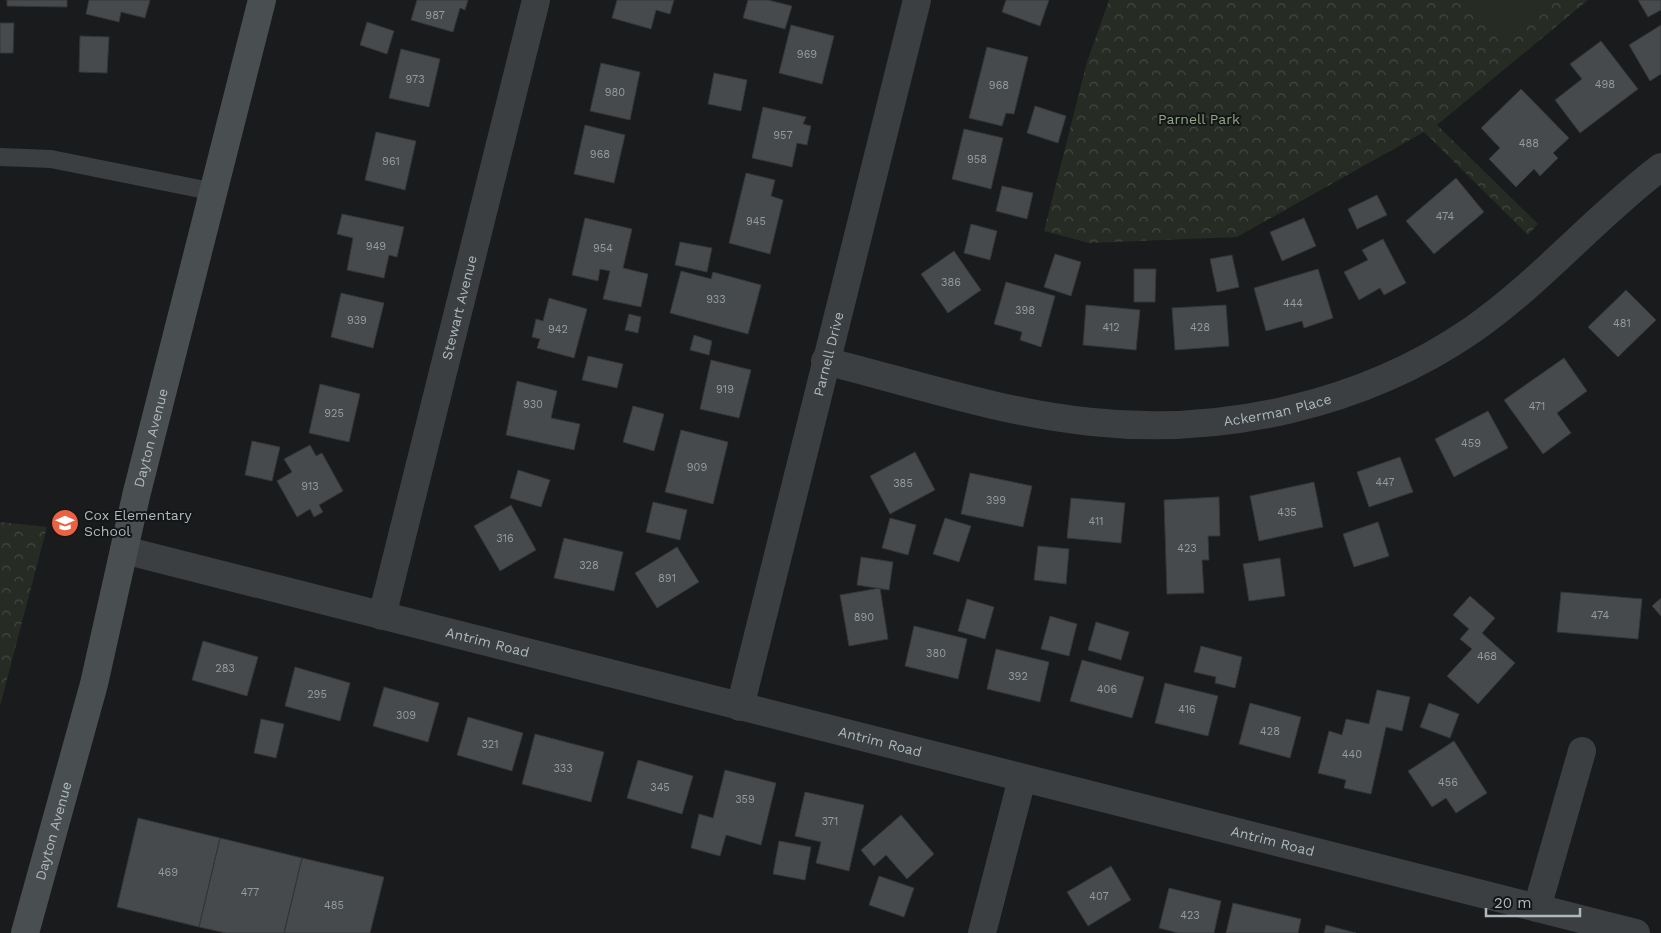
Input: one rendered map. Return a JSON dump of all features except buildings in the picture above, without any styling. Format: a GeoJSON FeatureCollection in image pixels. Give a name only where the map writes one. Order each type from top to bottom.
{"type":"FeatureCollection","features":[{"type":"Feature","properties":{"kind":"main road","name":"Dayton Avenue"},"geometry":{"type":"LineString","coordinates":[[25,933],[94,684],[138,486],[215,192],[262,0]]}},
{"type":"Feature","properties":{"kind":"street","name":"Stewart Avenue"},"geometry":{"type":"LineString","coordinates":[[382,616],[536,0]]}},
{"type":"Feature","properties":{"kind":"street","name":"Parnell Drive"},"geometry":{"type":"LineString","coordinates":[[740,707],[825,361],[918,0]]}},
{"type":"Feature","properties":{"kind":"street","name":"Ackerman Place"},"geometry":{"type":"LineString","coordinates":[[825,361],[1002,406],[1092,422],[1149,426],[1202,423],[1254,416],[1305,405],[1385,378],[1425,358],[1470,331],[1536,280],[1600,217],[1661,166]]}},
{"type":"Feature","properties":{"kind":"street","name":"Antrim Road"},"geometry":{"type":"LineString","coordinates":[[124,550],[1636,933]]}},
{"type":"Feature","properties":{"kind":"street"},"geometry":{"type":"LineString","coordinates":[[1537,908],[1582,752]]}},
{"type":"Feature","properties":{"kind":"street"},"geometry":{"type":"LineString","coordinates":[[982,933],[1022,779]]}},
{"type":"Feature","properties":{"kind":"lane"},"geometry":{"type":"LineString","coordinates":[[0,157],[51,158],[215,192]]}},
{"type":"Feature","properties":{"kind":"green space","name":"Parnell Park"},"geometry":{"type":"Polygon","coordinates":[[[1109,0],[1588,0],[1437,125],[1538,224],[1528,235],[1424,132],[1237,237],[1089,243],[1044,231],[1087,62],[1109,0]]]}},
{"type":"Feature","properties":{"kind":"green space"},"geometry":{"type":"Polygon","coordinates":[[[1467,0],[1549,0],[1498,40],[1467,0]]]}},
{"type":"Feature","properties":{"kind":"green space"},"geometry":{"type":"Polygon","coordinates":[[[0,522],[47,527],[0,706],[0,522]]]}},
{"type":"Feature","properties":{"kind":"place","name":"Cox Elementary School"},"geometry":{"type":"Point","coordinates":[65,523]}}]}
